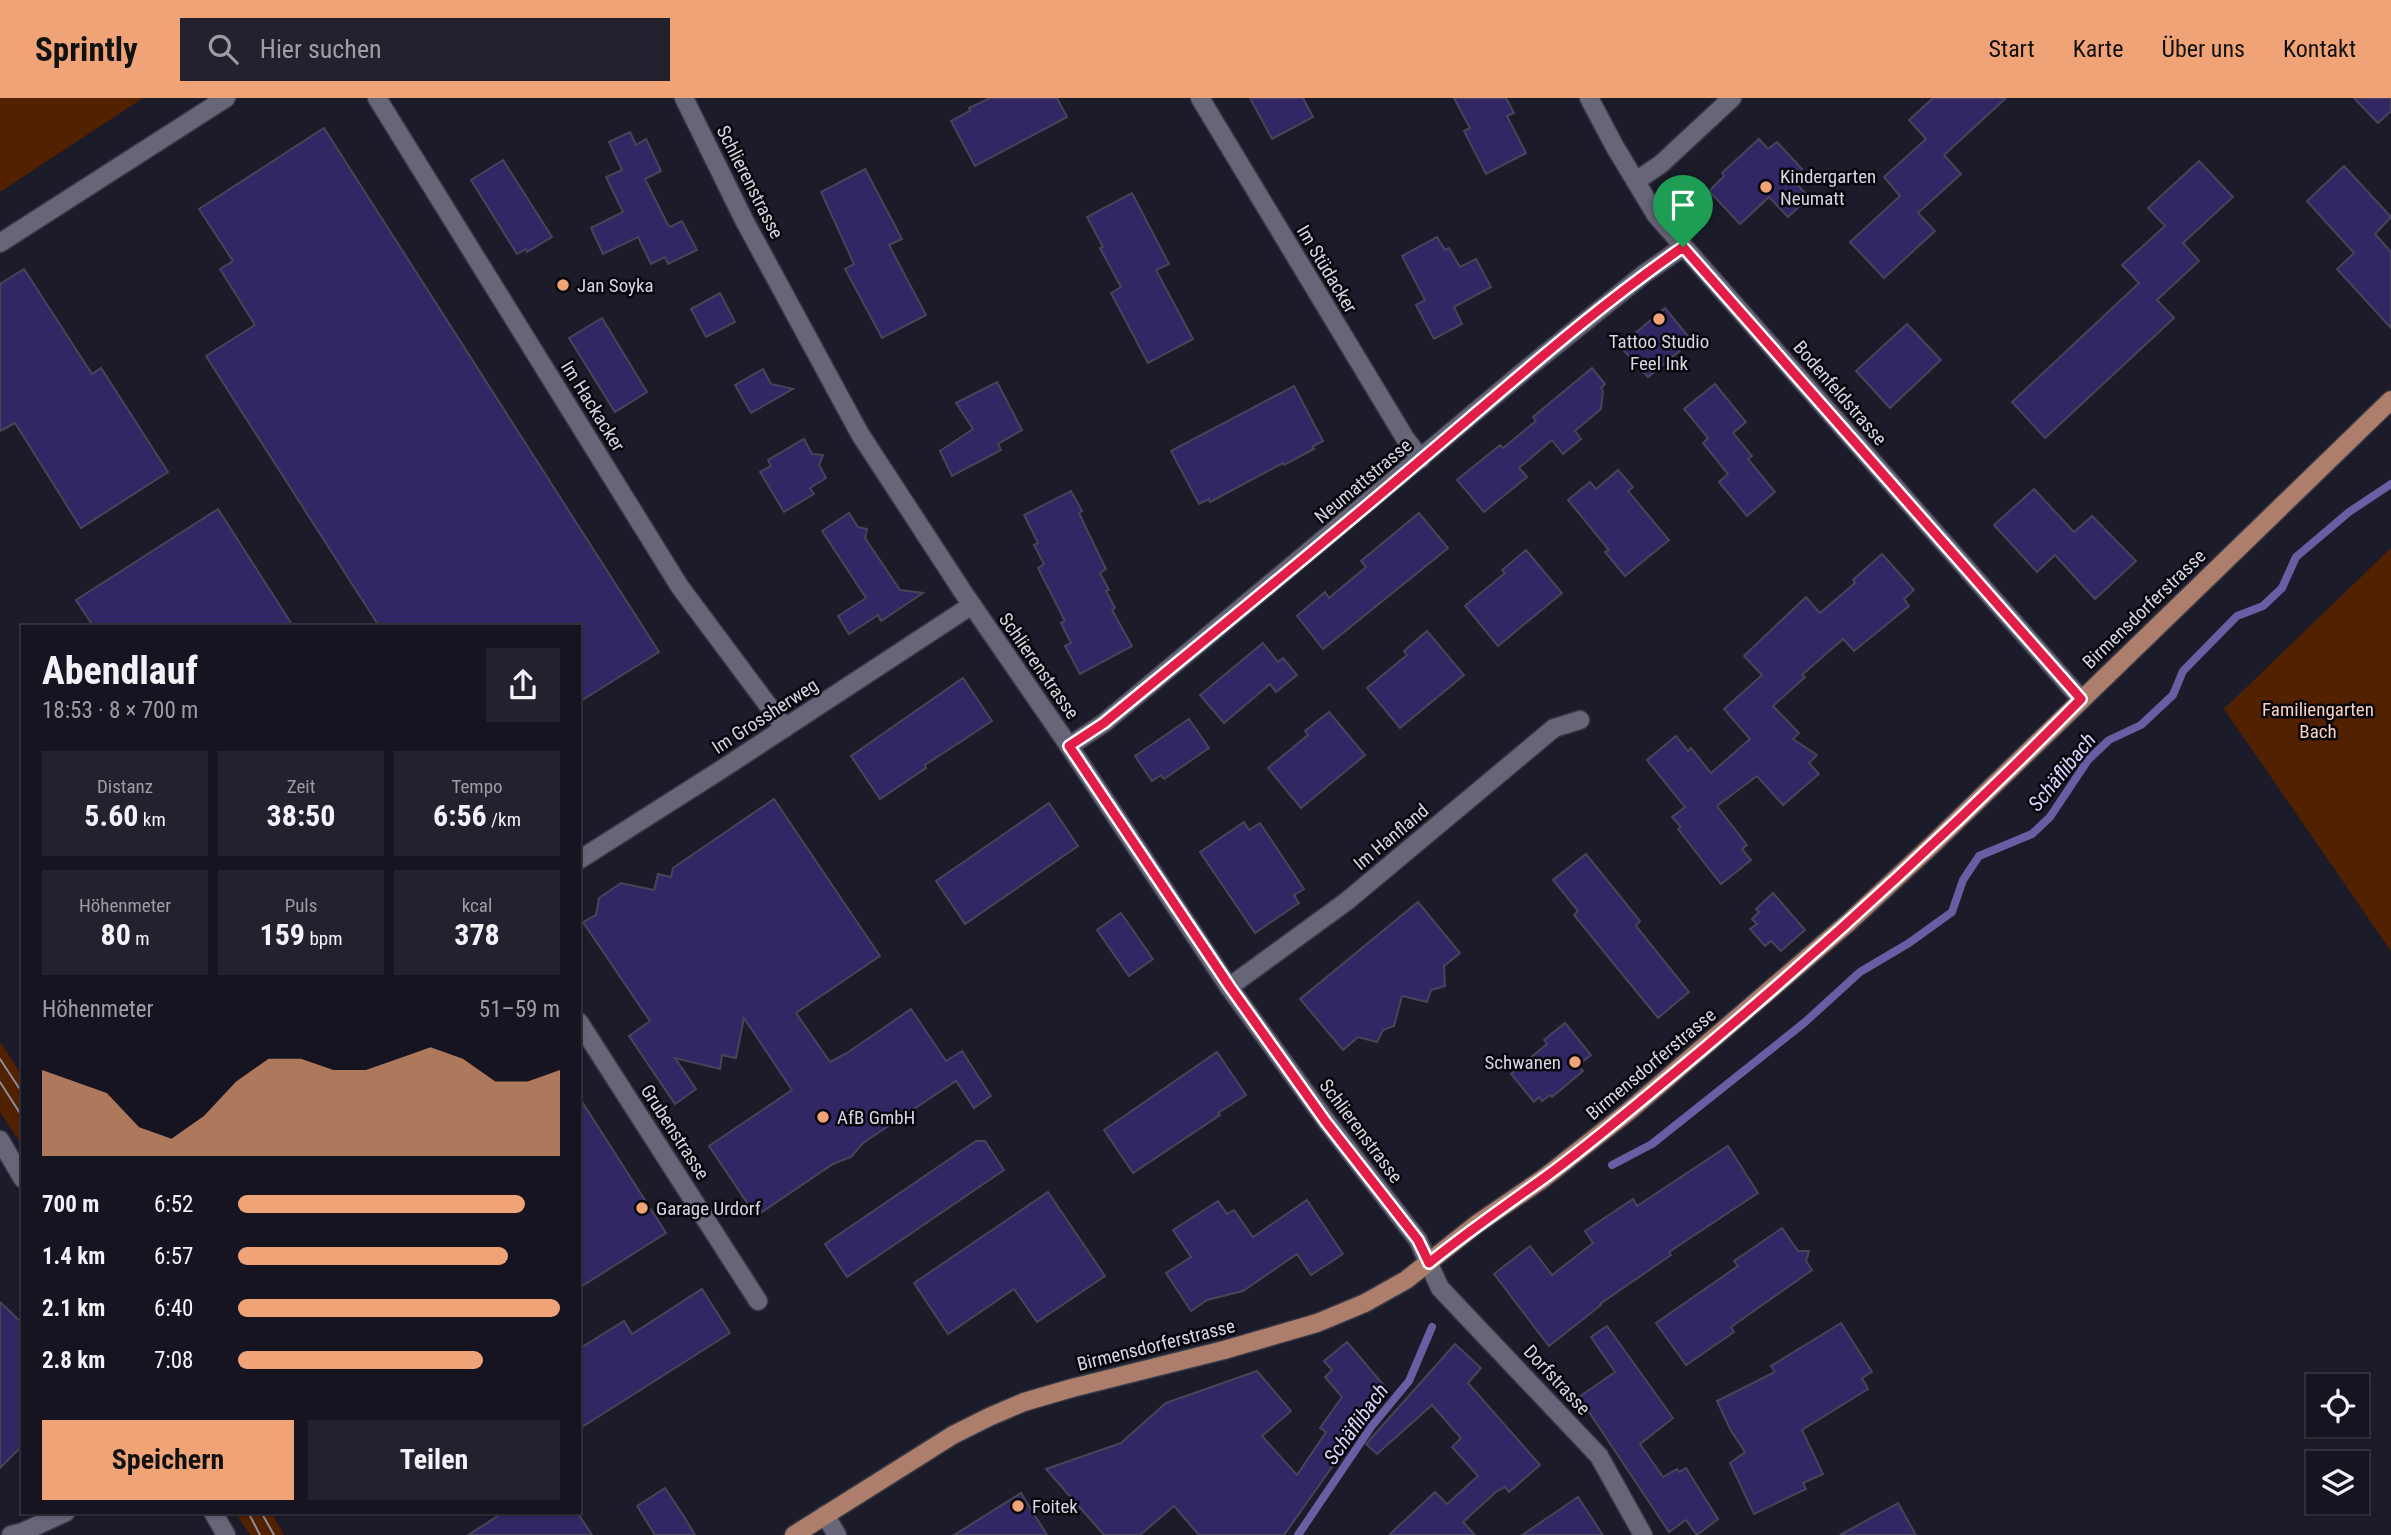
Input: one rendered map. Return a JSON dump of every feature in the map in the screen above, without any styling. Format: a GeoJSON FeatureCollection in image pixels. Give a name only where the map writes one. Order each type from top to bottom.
{"type":"FeatureCollection","features":[{"type":"Feature","properties":{"kind":"main road","name":"Birmensdorferstrasse"},"geometry":{"type":"LineString","coordinates":[[794,1535],[941,1442],[1024,1402],[1317,1323],[1365,1303],[1406,1280],[1477,1224],[1544,1178],[1674,1074],[1849,922],[2391,400]]}},
{"type":"Feature","properties":{"kind":"street"},"geometry":{"type":"LineString","coordinates":[[0,243],[226,98]]}},
{"type":"Feature","properties":{"kind":"street","name":"Im Hackacker"},"geometry":{"type":"LineString","coordinates":[[377,98],[680,587],[785,727]]}},
{"type":"Feature","properties":{"kind":"street","name":"Schlierenstrasse"},"geometry":{"type":"LineString","coordinates":[[684,98],[751,232],[860,434],[972,606],[1230,987],[1326,1122],[1418,1240],[1429,1263]]}},
{"type":"Feature","properties":{"kind":"street","name":"Im Stüdacker"},"geometry":{"type":"LineString","coordinates":[[1200,98],[1405,438],[1421,460]]}},
{"type":"Feature","properties":{"kind":"street","name":"Bodenfeldstrasse"},"geometry":{"type":"LineString","coordinates":[[1588,98],[1656,215],[2081,699]]}},
{"type":"Feature","properties":{"kind":"street"},"geometry":{"type":"LineString","coordinates":[[1636,181],[1661,164],[1732,98]]}},
{"type":"Feature","properties":{"kind":"street","name":"Neumattstrasse"},"geometry":{"type":"LineString","coordinates":[[1069,746],[1104,723],[1529,367],[1644,274],[1683,247]]}},
{"type":"Feature","properties":{"kind":"street","name":"Im Grossherweg"},"geometry":{"type":"LineString","coordinates":[[581,859],[972,606]]}},
{"type":"Feature","properties":{"kind":"street","name":"Im Hanfland"},"geometry":{"type":"LineString","coordinates":[[1230,987],[1347,901],[1554,728],[1580,720]]}},
{"type":"Feature","properties":{"kind":"street","name":"Grubenstrasse"},"geometry":{"type":"LineString","coordinates":[[581,1025],[758,1301]]}},
{"type":"Feature","properties":{"kind":"street"},"geometry":{"type":"LineString","coordinates":[[0,1140],[21,1176]]}},
{"type":"Feature","properties":{"kind":"street","name":"Dorfstrasse"},"geometry":{"type":"LineString","coordinates":[[1429,1263],[1440,1288],[1460,1312],[1507,1356],[1599,1455],[1643,1535]]}},
{"type":"Feature","properties":{"kind":"street"},"geometry":{"type":"LineString","coordinates":[[11,1535],[62,1514]]}},
{"type":"Feature","properties":{"kind":"street"},"geometry":{"type":"LineString","coordinates":[[214,1514],[226,1535]]}},
{"type":"Feature","properties":{"kind":"street"},"geometry":{"type":"LineString","coordinates":[[825,1516],[837,1535]]}},
{"type":"Feature","properties":{"kind":"green space"},"geometry":{"type":"Polygon","coordinates":[[[0,98],[143,98],[0,192],[0,98]]]}},
{"type":"Feature","properties":{"kind":"green space","name":"Familiengarten Bach"},"geometry":{"type":"Polygon","coordinates":[[[2391,548],[2391,951],[2224,709],[2391,548]]]}},
{"type":"Feature","properties":{"kind":"green space"},"geometry":{"type":"Polygon","coordinates":[[[0,1042],[21,1074],[21,1144],[0,1112],[0,1042]]]}},
{"type":"Feature","properties":{"kind":"green space"},"geometry":{"type":"Polygon","coordinates":[[[236,1514],[272,1514],[284,1535],[250,1535],[236,1514]]]}},
{"type":"Feature","properties":{"kind":"building"},"geometry":{"type":"Polygon","coordinates":[[[990,98],[1057,98],[1067,117],[975,166],[951,121],[990,98]]]}},
{"type":"Feature","properties":{"kind":"building"},"geometry":{"type":"Polygon","coordinates":[[[1250,98],[1303,98],[1313,117],[1272,139],[1250,98]]]}},
{"type":"Feature","properties":{"kind":"building"},"geometry":{"type":"Polygon","coordinates":[[[1454,98],[1506,98],[1514,113],[1507,116],[1526,153],[1486,174],[1464,131],[1470,128],[1454,98]]]}},
{"type":"Feature","properties":{"kind":"building"},"geometry":{"type":"Polygon","coordinates":[[[1933,98],[2006,98],[1944,155],[1961,174],[1918,213],[1935,231],[1884,278],[1850,242],[1900,196],[1884,177],[1926,139],[1909,120],[1933,98]]]}},
{"type":"Feature","properties":{"kind":"building"},"geometry":{"type":"Polygon","coordinates":[[[2354,98],[2391,98],[2391,111],[2378,123],[2354,98]]]}},
{"type":"Feature","properties":{"kind":"building"},"geometry":{"type":"Polygon","coordinates":[[[324,128],[659,652],[581,701],[581,625],[378,625],[206,356],[255,325],[220,269],[233,261],[199,209],[324,128]]]}},
{"type":"Feature","properties":{"kind":"building"},"geometry":{"type":"Polygon","coordinates":[[[630,132],[636,145],[646,139],[661,171],[645,179],[667,223],[670,227],[682,221],[697,250],[668,264],[665,257],[651,264],[638,237],[603,254],[591,228],[623,212],[606,177],[622,170],[609,142],[630,132]]]}},
{"type":"Feature","properties":{"kind":"building","name":"Kindergarten Neumatt"},"geometry":{"type":"Polygon","coordinates":[[[1759,139],[1768,149],[1777,142],[1802,169],[1792,179],[1809,197],[1788,217],[1769,197],[1740,224],[1709,191],[1724,176],[1722,173],[1759,139]]]}},
{"type":"Feature","properties":{"kind":"building"},"geometry":{"type":"Polygon","coordinates":[[[503,160],[552,237],[527,252],[526,249],[517,254],[471,180],[503,160]]]}},
{"type":"Feature","properties":{"kind":"building"},"geometry":{"type":"Polygon","coordinates":[[[2199,161],[2233,197],[2183,243],[2199,261],[2157,300],[2174,318],[2045,438],[2012,402],[2139,283],[2122,265],[2165,226],[2148,208],[2199,161]]]}},
{"type":"Feature","properties":{"kind":"building"},"geometry":{"type":"Polygon","coordinates":[[[2344,166],[2391,217],[2375,234],[2391,252],[2391,328],[2337,269],[2354,253],[2307,201],[2344,166]]]}},
{"type":"Feature","properties":{"kind":"building"},"geometry":{"type":"Polygon","coordinates":[[[865,169],[902,239],[889,245],[926,315],[882,338],[845,269],[854,264],[821,192],[865,169]]]}},
{"type":"Feature","properties":{"kind":"building"},"geometry":{"type":"Polygon","coordinates":[[[1132,193],[1169,264],[1156,270],[1193,339],[1148,363],[1111,293],[1121,287],[1087,217],[1132,193]]]}},
{"type":"Feature","properties":{"kind":"building"},"geometry":{"type":"Polygon","coordinates":[[[1437,237],[1445,250],[1449,248],[1460,267],[1476,259],[1491,287],[1454,307],[1462,324],[1434,339],[1416,305],[1425,300],[1402,256],[1437,237]]]}},
{"type":"Feature","properties":{"kind":"building"},"geometry":{"type":"Polygon","coordinates":[[[24,269],[92,374],[101,368],[168,472],[81,528],[15,423],[0,431],[0,284],[24,269]]]}},
{"type":"Feature","properties":{"kind":"building"},"geometry":{"type":"Polygon","coordinates":[[[720,293],[735,322],[706,337],[691,309],[720,293]]]}},
{"type":"Feature","properties":{"kind":"building"},"geometry":{"type":"Polygon","coordinates":[[[1665,308],[1692,341],[1648,377],[1620,346],[1665,308]]]}},
{"type":"Feature","properties":{"kind":"building"},"geometry":{"type":"Polygon","coordinates":[[[602,318],[647,392],[615,412],[569,338],[602,318]]]}},
{"type":"Feature","properties":{"kind":"building"},"geometry":{"type":"Polygon","coordinates":[[[1907,324],[1941,360],[1890,408],[1856,371],[1907,324]]]}},
{"type":"Feature","properties":{"kind":"building"},"geometry":{"type":"Polygon","coordinates":[[[1592,368],[1605,384],[1601,388],[1601,409],[1575,431],[1581,439],[1563,454],[1552,440],[1519,468],[1527,477],[1484,512],[1457,480],[1500,445],[1503,448],[1536,421],[1533,417],[1592,368]]]}},
{"type":"Feature","properties":{"kind":"building"},"geometry":{"type":"Polygon","coordinates":[[[763,369],[771,384],[793,389],[751,413],[735,385],[763,369]]]}},
{"type":"Feature","properties":{"kind":"building"},"geometry":{"type":"Polygon","coordinates":[[[997,382],[1022,430],[998,444],[1001,450],[952,476],[940,451],[973,429],[956,403],[997,382]]]}},
{"type":"Feature","properties":{"kind":"building"},"geometry":{"type":"Polygon","coordinates":[[[1715,384],[1746,422],[1733,433],[1752,456],[1748,459],[1775,492],[1747,516],[1719,482],[1728,474],[1703,443],[1708,438],[1684,409],[1715,384]]]}},
{"type":"Feature","properties":{"kind":"building"},"geometry":{"type":"Polygon","coordinates":[[[1294,386],[1323,441],[1284,465],[1283,463],[1210,502],[1209,499],[1199,504],[1171,451],[1294,386]]]}},
{"type":"Feature","properties":{"kind":"building"},"geometry":{"type":"Polygon","coordinates":[[[804,439],[812,454],[823,455],[819,465],[826,478],[810,488],[814,494],[784,512],[760,472],[771,466],[768,460],[804,439]]]}},
{"type":"Feature","properties":{"kind":"building"},"geometry":{"type":"Polygon","coordinates":[[[1618,470],[1633,487],[1628,491],[1669,540],[1625,576],[1605,552],[1609,550],[1568,500],[1590,482],[1596,489],[1618,470]]]}},
{"type":"Feature","properties":{"kind":"building"},"geometry":{"type":"Polygon","coordinates":[[[2034,489],[2074,532],[2092,516],[2136,561],[2095,599],[2055,555],[2037,572],[1994,525],[2034,489]]]}},
{"type":"Feature","properties":{"kind":"building"},"geometry":{"type":"Polygon","coordinates":[[[1071,491],[1106,569],[1100,573],[1115,608],[1112,610],[1132,646],[1080,674],[1065,646],[1071,643],[1061,623],[1065,621],[1038,568],[1044,564],[1034,545],[1038,543],[1024,515],[1071,491]]]}},
{"type":"Feature","properties":{"kind":"building"},"geometry":{"type":"Polygon","coordinates":[[[218,509],[292,625],[92,625],[76,600],[218,509]]]}},
{"type":"Feature","properties":{"kind":"building"},"geometry":{"type":"Polygon","coordinates":[[[849,513],[858,527],[867,529],[865,538],[900,590],[923,593],[881,621],[878,615],[849,634],[838,616],[866,598],[822,531],[849,513]]]}},
{"type":"Feature","properties":{"kind":"building"},"geometry":{"type":"Polygon","coordinates":[[[1419,513],[1448,548],[1323,649],[1297,616],[1325,592],[1329,598],[1366,567],[1361,561],[1419,513]]]}},
{"type":"Feature","properties":{"kind":"building"},"geometry":{"type":"Polygon","coordinates":[[[1526,550],[1562,593],[1498,646],[1465,606],[1505,573],[1502,570],[1526,550]]]}},
{"type":"Feature","properties":{"kind":"building"},"geometry":{"type":"Polygon","coordinates":[[[1882,554],[1914,590],[1904,599],[1909,606],[1854,651],[1843,639],[1802,675],[1805,677],[1773,706],[1799,733],[1793,739],[1817,755],[1809,763],[1819,774],[1783,805],[1757,776],[1717,806],[1747,845],[1742,849],[1751,860],[1721,884],[1678,829],[1681,827],[1672,817],[1685,807],[1647,760],[1676,736],[1688,751],[1691,748],[1711,773],[1750,739],[1724,709],[1762,675],[1744,656],[1806,597],[1820,613],[1855,583],[1853,580],[1882,554]]]}},
{"type":"Feature","properties":{"kind":"building"},"geometry":{"type":"Polygon","coordinates":[[[1427,631],[1464,675],[1400,728],[1367,688],[1407,655],[1404,651],[1427,631]]]}},
{"type":"Feature","properties":{"kind":"building"},"geometry":{"type":"Polygon","coordinates":[[[1263,643],[1278,662],[1283,658],[1297,675],[1276,692],[1270,684],[1224,723],[1200,695],[1263,643]]]}},
{"type":"Feature","properties":{"kind":"building"},"geometry":{"type":"Polygon","coordinates":[[[963,678],[992,721],[925,765],[926,768],[880,799],[851,756],[963,678]]]}},
{"type":"Feature","properties":{"kind":"building"},"geometry":{"type":"Polygon","coordinates":[[[1329,712],[1365,755],[1301,808],[1268,768],[1308,735],[1305,731],[1329,712]]]}},
{"type":"Feature","properties":{"kind":"building"},"geometry":{"type":"Polygon","coordinates":[[[1189,719],[1209,748],[1164,779],[1161,775],[1152,781],[1135,756],[1189,719]]]}},
{"type":"Feature","properties":{"kind":"building"},"geometry":{"type":"Polygon","coordinates":[[[774,799],[880,956],[796,1013],[830,1062],[911,1009],[946,1061],[962,1051],[991,1096],[974,1108],[956,1081],[863,1143],[851,1157],[833,1164],[756,1216],[709,1146],[792,1090],[744,1018],[736,1058],[722,1055],[720,1069],[675,1058],[696,1089],[675,1104],[629,1036],[650,1021],[583,922],[596,915],[599,898],[621,883],[654,890],[658,874],[671,877],[673,868],[774,799]]]}},
{"type":"Feature","properties":{"kind":"building"},"geometry":{"type":"Polygon","coordinates":[[[1049,803],[1078,846],[965,924],[936,881],[1049,803]]]}},
{"type":"Feature","properties":{"kind":"building"},"geometry":{"type":"Polygon","coordinates":[[[1244,822],[1249,830],[1260,823],[1304,889],[1294,895],[1299,903],[1255,933],[1200,852],[1244,822]]]}},
{"type":"Feature","properties":{"kind":"building"},"geometry":{"type":"Polygon","coordinates":[[[1586,854],[1640,921],[1636,926],[1689,992],[1658,1018],[1574,915],[1578,911],[1553,880],[1586,854]]]}},
{"type":"Feature","properties":{"kind":"building"},"geometry":{"type":"Polygon","coordinates":[[[1773,893],[1805,930],[1781,951],[1771,941],[1765,946],[1750,929],[1757,924],[1752,919],[1759,912],[1756,909],[1773,893]]]}},
{"type":"Feature","properties":{"kind":"building"},"geometry":{"type":"Polygon","coordinates":[[[1418,902],[1460,953],[1444,966],[1445,986],[1431,990],[1427,1002],[1402,996],[1394,1026],[1383,1030],[1377,1042],[1358,1037],[1343,1050],[1300,999],[1418,902]]]}},
{"type":"Feature","properties":{"kind":"building"},"geometry":{"type":"Polygon","coordinates":[[[1121,913],[1153,959],[1129,976],[1097,930],[1121,913]]]}},
{"type":"Feature","properties":{"kind":"building"},"geometry":{"type":"Polygon","coordinates":[[[1565,1023],[1591,1055],[1578,1065],[1583,1071],[1552,1097],[1550,1095],[1542,1101],[1539,1097],[1534,1102],[1511,1074],[1547,1044],[1544,1040],[1565,1023]]]}},
{"type":"Feature","properties":{"kind":"building"},"geometry":{"type":"Polygon","coordinates":[[[1217,1052],[1246,1095],[1133,1173],[1104,1130],[1217,1052]]]}},
{"type":"Feature","properties":{"kind":"building"},"geometry":{"type":"Polygon","coordinates":[[[581,1100],[666,1233],[581,1287],[581,1100]]]}},
{"type":"Feature","properties":{"kind":"building"},"geometry":{"type":"Polygon","coordinates":[[[976,1141],[985,1141],[1004,1170],[847,1277],[825,1244],[976,1141]]]}},
{"type":"Feature","properties":{"kind":"building"},"geometry":{"type":"Polygon","coordinates":[[[1728,1146],[1758,1193],[1669,1252],[1671,1255],[1600,1304],[1549,1346],[1494,1274],[1530,1246],[1552,1275],[1593,1243],[1585,1231],[1633,1199],[1637,1206],[1728,1146]]]}},
{"type":"Feature","properties":{"kind":"building"},"geometry":{"type":"Polygon","coordinates":[[[1048,1192],[1105,1276],[1037,1322],[1014,1289],[948,1334],[914,1283],[1048,1192]]]}},
{"type":"Feature","properties":{"kind":"building"},"geometry":{"type":"Polygon","coordinates":[[[1307,1200],[1343,1254],[1311,1275],[1297,1254],[1243,1291],[1207,1300],[1191,1311],[1166,1273],[1191,1257],[1173,1230],[1218,1201],[1227,1214],[1234,1210],[1253,1237],[1307,1200]]]}},
{"type":"Feature","properties":{"kind":"building"},"geometry":{"type":"Polygon","coordinates":[[[1782,1228],[1798,1251],[1809,1251],[1806,1261],[1812,1270],[1731,1327],[1734,1332],[1686,1365],[1656,1323],[1738,1266],[1734,1261],[1782,1228]]]}},
{"type":"Feature","properties":{"kind":"building"},"geometry":{"type":"Polygon","coordinates":[[[702,1289],[730,1333],[581,1428],[581,1348],[624,1321],[632,1334],[702,1289]]]}},
{"type":"Feature","properties":{"kind":"building"},"geometry":{"type":"Polygon","coordinates":[[[0,1302],[21,1322],[21,1447],[0,1468],[0,1302]]]}},
{"type":"Feature","properties":{"kind":"building"},"geometry":{"type":"Polygon","coordinates":[[[1841,1323],[1872,1372],[1862,1378],[1868,1389],[1802,1430],[1823,1474],[1803,1483],[1806,1489],[1754,1514],[1730,1463],[1745,1452],[1717,1401],[1775,1372],[1771,1366],[1841,1323]]]}},
{"type":"Feature","properties":{"kind":"building"},"geometry":{"type":"Polygon","coordinates":[[[1607,1326],[1673,1418],[1640,1444],[1663,1477],[1677,1469],[1679,1472],[1686,1468],[1718,1519],[1697,1535],[1686,1520],[1669,1532],[1579,1397],[1615,1372],[1591,1337],[1607,1326]]]}},
{"type":"Feature","properties":{"kind":"building"},"geometry":{"type":"Polygon","coordinates":[[[1347,1342],[1387,1389],[1284,1535],[1199,1535],[1174,1506],[1140,1535],[1104,1535],[1046,1469],[1121,1443],[1166,1403],[1257,1371],[1291,1411],[1262,1436],[1297,1475],[1326,1432],[1320,1428],[1342,1397],[1325,1377],[1332,1370],[1324,1361],[1347,1342]]]}},
{"type":"Feature","properties":{"kind":"building"},"geometry":{"type":"Polygon","coordinates":[[[1455,1344],[1481,1368],[1468,1383],[1540,1465],[1509,1492],[1505,1487],[1497,1491],[1463,1522],[1475,1535],[1389,1535],[1435,1492],[1447,1504],[1478,1476],[1452,1447],[1461,1438],[1432,1405],[1377,1454],[1366,1444],[1455,1344]]]}},
{"type":"Feature","properties":{"kind":"building"},"geometry":{"type":"Polygon","coordinates":[[[665,1488],[695,1535],[655,1535],[637,1506],[665,1488]]]}},
{"type":"Feature","properties":{"kind":"building","name":"Foitek"},"geometry":{"type":"Polygon","coordinates":[[[1021,1493],[1047,1535],[954,1535],[1021,1493]]]}},
{"type":"Feature","properties":{"kind":"building"},"geometry":{"type":"Polygon","coordinates":[[[1578,1497],[1603,1535],[1522,1535],[1559,1510],[1578,1497]]]}},
{"type":"Feature","properties":{"kind":"building"},"geometry":{"type":"Polygon","coordinates":[[[1898,1503],[1916,1535],[1840,1535],[1898,1503]]]}},
{"type":"Feature","properties":{"kind":"building"},"geometry":{"type":"Polygon","coordinates":[[[501,1514],[578,1514],[592,1535],[468,1535],[501,1514]]]}},
{"type":"Feature","properties":{"kind":"waterway","name":"Schäflibach"},"geometry":{"type":"LineString","coordinates":[[1612,1165],[1652,1144],[1804,1023],[1860,972],[1909,943],[1952,912],[1963,880],[1979,856],[2032,834],[2050,817],[2088,760],[2109,740],[2141,725],[2173,695],[2183,671],[2237,616],[2263,606],[2282,588],[2296,557],[2349,512],[2391,484]]}},
{"type":"Feature","properties":{"kind":"waterway","name":"Schäflibach"},"geometry":{"type":"LineString","coordinates":[[1298,1535],[1371,1427],[1409,1381],[1432,1327]]}},
{"type":"Feature","properties":{"kind":"tram line"},"geometry":{"type":"LineString","coordinates":[[0,1059],[21,1091]]}},
{"type":"Feature","properties":{"kind":"tram line"},"geometry":{"type":"LineString","coordinates":[[0,1082],[21,1115]]}},
{"type":"Feature","properties":{"kind":"tram line"},"geometry":{"type":"LineString","coordinates":[[249,1514],[260,1535]]}},
{"type":"Feature","properties":{"kind":"tram line"},"geometry":{"type":"LineString","coordinates":[[262,1514],[274,1535]]}},
{"type":"Feature","properties":{"kind":"place","name":"Kindergarten Neumatt"},"geometry":{"type":"Point","coordinates":[1766,187]}},
{"type":"Feature","properties":{"kind":"place","name":"Jan Soyka"},"geometry":{"type":"Point","coordinates":[563,285]}},
{"type":"Feature","properties":{"kind":"place","name":"Tattoo Studio Feel Ink"},"geometry":{"type":"Point","coordinates":[1659,319]}},
{"type":"Feature","properties":{"kind":"place","name":"Schwanen"},"geometry":{"type":"Point","coordinates":[1575,1062]}},
{"type":"Feature","properties":{"kind":"place","name":"AfB GmbH"},"geometry":{"type":"Point","coordinates":[823,1117]}},
{"type":"Feature","properties":{"kind":"place","name":"Garage Urdorf"},"geometry":{"type":"Point","coordinates":[642,1208]}},
{"type":"Feature","properties":{"kind":"place","name":"Foitek"},"geometry":{"type":"Point","coordinates":[1018,1506]}},
{"type":"Feature","properties":{"kind":"route"},"geometry":{"type":"LineString","coordinates":[[1683,247],[2081,699],[1849,922],[1674,1074],[1544,1178],[1477,1224],[1429,1263],[1418,1240],[1326,1122],[1230,987],[1069,746],[1104,723],[1529,367],[1644,274],[1683,247]]}}]}
